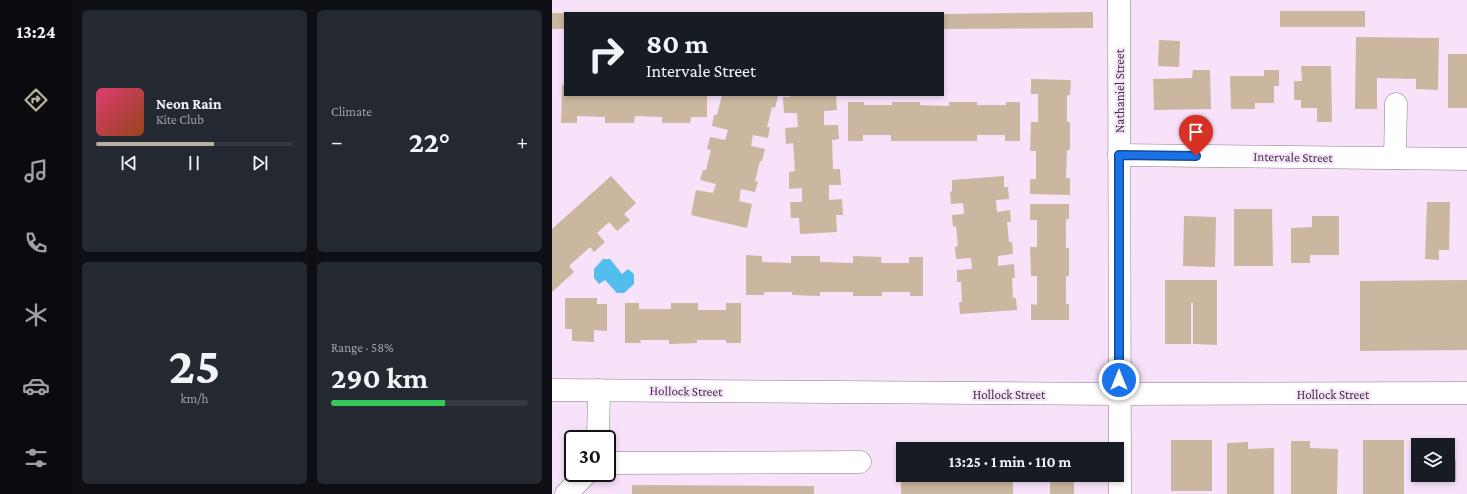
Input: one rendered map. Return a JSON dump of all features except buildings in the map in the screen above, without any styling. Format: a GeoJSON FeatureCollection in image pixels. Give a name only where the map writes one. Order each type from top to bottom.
{"type":"FeatureCollection","features":[{"type":"Feature","properties":{"kind":"street","name":"Nathaniel Street"},"geometry":{"type":"LineString","coordinates":[[1119,0],[1120,494]]}},
{"type":"Feature","properties":{"kind":"street"},"geometry":{"type":"LineString","coordinates":[[1396,104],[1396,158]]}},
{"type":"Feature","properties":{"kind":"street","name":"Intervale Street"},"geometry":{"type":"LineString","coordinates":[[1119,155],[1467,159]]}},
{"type":"Feature","properties":{"kind":"street","name":"Hollock Street"},"geometry":{"type":"LineString","coordinates":[[552,390],[1120,394],[1467,393]]}},
{"type":"Feature","properties":{"kind":"street"},"geometry":{"type":"LineString","coordinates":[[598,430],[599,390]]}},
{"type":"Feature","properties":{"kind":"street"},"geometry":{"type":"LineString","coordinates":[[616,463],[860,462]]}},
{"type":"Feature","properties":{"kind":"street"},"geometry":{"type":"LineString","coordinates":[[566,494],[578,482]]}},
{"type":"Feature","properties":{"kind":"water"},"geometry":{"type":"Polygon","coordinates":[[[603,259],[610,259],[622,274],[628,269],[634,274],[634,284],[624,293],[617,293],[605,280],[599,284],[594,278],[594,269],[603,259]]]}},
{"type":"Feature","properties":{"kind":"route"},"geometry":{"type":"LineString","coordinates":[[1119,380],[1119,155],[1196,156]]}}]}
